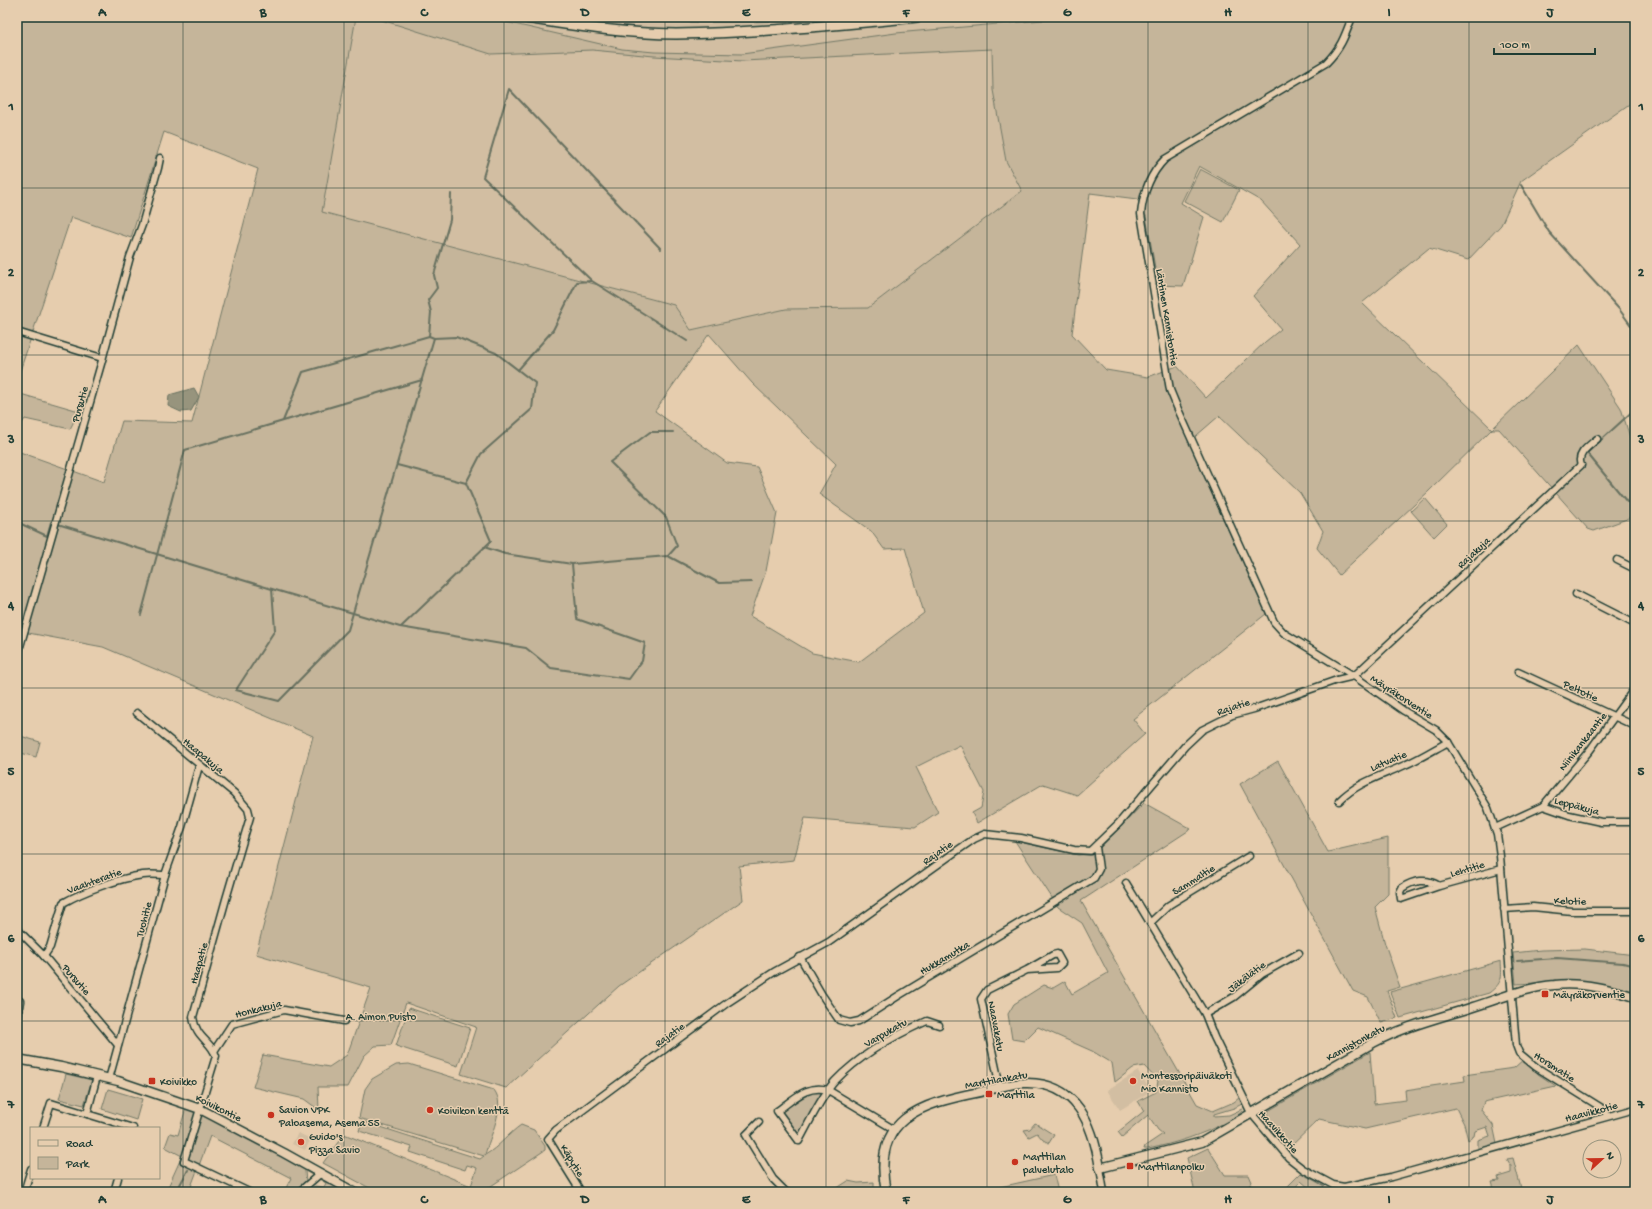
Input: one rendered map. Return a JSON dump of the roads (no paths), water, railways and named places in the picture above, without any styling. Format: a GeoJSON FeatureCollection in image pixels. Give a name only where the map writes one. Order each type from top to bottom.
{"type":"FeatureCollection","features":[{"type":"Feature","properties":{"kind":"main road"},"geometry":{"type":"LineString","coordinates":[[519,17],[587,26],[674,34],[774,31],[917,17]]}},
{"type":"Feature","properties":{"kind":"street","name":"Läntinen Kannistontie"},"geometry":{"type":"LineString","coordinates":[[1342,668],[1284,632],[1274,622],[1177,407],[1170,390],[1141,214],[1143,196],[1157,168],[1165,159],[1326,62],[1336,53],[1344,39],[1352,17]]}},
{"type":"Feature","properties":{"kind":"street","name":"Pursutie"},"geometry":{"type":"LineString","coordinates":[[17,656],[130,257],[142,225],[160,158]]}},
{"type":"Feature","properties":{"kind":"street"},"geometry":{"type":"LineString","coordinates":[[17,332],[102,358]]}},
{"type":"Feature","properties":{"kind":"street","name":"Rajakuja"},"geometry":{"type":"LineString","coordinates":[[1354,676],[1581,465],[1579,461],[1580,456],[1597,439]]}},
{"type":"Feature","properties":{"kind":"street"},"geometry":{"type":"LineString","coordinates":[[1617,560],[1635,570]]}},
{"type":"Feature","properties":{"kind":"street"},"geometry":{"type":"LineString","coordinates":[[1576,594],[1635,624]]}},
{"type":"Feature","properties":{"kind":"street","name":"Mäyräkorventie"},"geometry":{"type":"LineString","coordinates":[[1342,668],[1404,711],[1436,730],[1448,742],[1488,808],[1495,828],[1501,869],[1511,994]]}},
{"type":"Feature","properties":{"kind":"street","name":"Peltotie"},"geometry":{"type":"LineString","coordinates":[[1518,672],[1635,726]]}},
{"type":"Feature","properties":{"kind":"street","name":"Rajatie"},"geometry":{"type":"LineString","coordinates":[[548,1139],[556,1130],[710,1015],[774,972],[829,942],[964,845],[984,834],[1021,838],[1074,850],[1090,851],[1096,847],[1128,813],[1186,746],[1202,730],[1232,715],[1254,709],[1337,680],[1354,676]]}},
{"type":"Feature","properties":{"kind":"street","name":"Niinikankaantie"},"geometry":{"type":"LineString","coordinates":[[1543,806],[1590,750],[1635,688]]}},
{"type":"Feature","properties":{"kind":"street","name":"Haapakuja"},"geometry":{"type":"LineString","coordinates":[[137,713],[199,766],[234,793],[248,809],[250,817]]}},
{"type":"Feature","properties":{"kind":"street","name":"Latvatie"},"geometry":{"type":"LineString","coordinates":[[1339,802],[1348,792],[1370,779],[1407,764],[1448,742]]}},
{"type":"Feature","properties":{"kind":"street","name":"Tuohitie"},"geometry":{"type":"LineString","coordinates":[[109,1079],[165,875],[182,826],[199,766]]}},
{"type":"Feature","properties":{"kind":"street","name":"Leppäkuja"},"geometry":{"type":"LineString","coordinates":[[1495,828],[1543,806],[1569,815],[1601,822],[1635,822]]}},
{"type":"Feature","properties":{"kind":"street","name":"Haapatie"},"geometry":{"type":"LineString","coordinates":[[214,1051],[197,1031],[193,1017],[250,817]]}},
{"type":"Feature","properties":{"kind":"street","name":"Hukkamutka"},"geometry":{"type":"LineString","coordinates":[[800,957],[822,995],[839,1020],[850,1023],[859,1021],[1094,878],[1099,869],[1096,847]]}},
{"type":"Feature","properties":{"kind":"street","name":"Sammaltie"},"geometry":{"type":"LineString","coordinates":[[1150,922],[1169,905],[1249,856]]}},
{"type":"Feature","properties":{"kind":"street","name":"Lehtitie"},"geometry":{"type":"LineString","coordinates":[[1439,886],[1423,880],[1406,885],[1402,888],[1400,895],[1401,899],[1439,886],[1501,869]]}},
{"type":"Feature","properties":{"kind":"street","name":"Vaahteratie"},"geometry":{"type":"LineString","coordinates":[[44,956],[50,947],[63,903],[83,893],[125,879],[143,875],[165,875]]}},
{"type":"Feature","properties":{"kind":"street","name":"Haavikkotie"},"geometry":{"type":"LineString","coordinates":[[1126,883],[1205,1014],[1214,1037],[1250,1113],[1289,1158],[1303,1169],[1333,1185],[1344,1187],[1391,1177],[1635,1109]]}},
{"type":"Feature","properties":{"kind":"street","name":"Kelotie"},"geometry":{"type":"LineString","coordinates":[[1504,909],[1534,907],[1572,911],[1635,911]]}},
{"type":"Feature","properties":{"kind":"street","name":"Pursutie"},"geometry":{"type":"LineString","coordinates":[[17,929],[44,956],[118,1045]]}},
{"type":"Feature","properties":{"kind":"street","name":"Jäkälätie"},"geometry":{"type":"LineString","coordinates":[[1205,1014],[1234,998],[1262,974],[1299,953]]}},
{"type":"Feature","properties":{"kind":"street","name":"Naavakatu"},"geometry":{"type":"LineString","coordinates":[[1000,1087],[981,999],[988,990],[1053,955],[1058,954],[1062,963],[1057,968],[1027,970]]}},
{"type":"Feature","properties":{"kind":"street","name":"Kannistonkatu"},"geometry":{"type":"LineString","coordinates":[[1100,1168],[1202,1142],[1250,1113],[1392,1033],[1511,994],[1541,986],[1569,984],[1619,992],[1635,997]]}},
{"type":"Feature","properties":{"kind":"street","name":"Horsmatie"},"geometry":{"type":"LineString","coordinates":[[1511,994],[1516,1045],[1519,1054],[1536,1067],[1605,1110],[1607,1116]]}},
{"type":"Feature","properties":{"kind":"street"},"geometry":{"type":"LineString","coordinates":[[17,1020],[20,1001]]}},
{"type":"Feature","properties":{"kind":"street","name":"Honkakuja"},"geometry":{"type":"LineString","coordinates":[[214,1051],[232,1024],[284,1010],[344,1021]]}},
{"type":"Feature","properties":{"kind":"street","name":"Varpukatu"},"geometry":{"type":"LineString","coordinates":[[895,1130],[828,1090],[820,1087],[806,1090],[777,1111],[799,1141],[828,1090],[835,1081],[874,1048],[927,1021],[939,1025]]}},
{"type":"Feature","properties":{"kind":"street"},"geometry":{"type":"LineString","coordinates":[[214,1051],[215,1061],[184,1161],[249,1192]]}},
{"type":"Feature","properties":{"kind":"street","name":"Koivikontie"},"geometry":{"type":"LineString","coordinates":[[17,1059],[61,1067],[109,1079],[200,1109],[321,1173],[350,1191]]}},
{"type":"Feature","properties":{"kind":"street"},"geometry":{"type":"LineString","coordinates":[[86,1114],[97,1076]]}},
{"type":"Feature","properties":{"kind":"street","name":"Marttilankatu"},"geometry":{"type":"LineString","coordinates":[[886,1192],[882,1164],[885,1148],[895,1130],[906,1117],[922,1107],[966,1095],[1022,1083],[1039,1083],[1054,1087],[1068,1097],[1081,1110],[1089,1125],[1100,1168],[1104,1192]]}},
{"type":"Feature","properties":{"kind":"street"},"geometry":{"type":"LineString","coordinates":[[43,1127],[52,1100],[86,1114],[130,1127]]}},
{"type":"Feature","properties":{"kind":"street"},"geometry":{"type":"LineString","coordinates":[[759,1122],[746,1136],[772,1179],[786,1192]]}},
{"type":"Feature","properties":{"kind":"street","name":"Käpytie"},"geometry":{"type":"LineString","coordinates":[[548,1139],[582,1192]]}},
{"type":"Feature","properties":{"kind":"street"},"geometry":{"type":"LineString","coordinates":[[24,1192],[30,1172]]}},
{"type":"Feature","properties":{"kind":"street"},"geometry":{"type":"LineString","coordinates":[[299,1192],[321,1173]]}},
{"type":"Feature","properties":{"kind":"street"},"geometry":{"type":"LineString","coordinates":[[114,1192],[118,1179]]}},
{"type":"Feature","properties":{"kind":"waterway"},"geometry":{"type":"LineString","coordinates":[[661,249],[509,89],[483,177],[592,281],[687,341]]}},
{"type":"Feature","properties":{"kind":"waterway"},"geometry":{"type":"LineString","coordinates":[[1521,185],[1549,232],[1619,309],[1635,331]]}},
{"type":"Feature","properties":{"kind":"waterway"},"geometry":{"type":"LineString","coordinates":[[429,336],[431,312],[428,300],[437,288],[434,275],[450,220],[451,194]]}},
{"type":"Feature","properties":{"kind":"waterway"},"geometry":{"type":"LineString","coordinates":[[518,370],[553,330],[577,282],[591,281]]}},
{"type":"Feature","properties":{"kind":"waterway"},"geometry":{"type":"LineString","coordinates":[[283,421],[303,372],[429,336],[434,338],[456,337],[496,353],[535,383],[532,409],[481,454],[466,483]]}},
{"type":"Feature","properties":{"kind":"waterway"},"geometry":{"type":"LineString","coordinates":[[17,522],[47,536],[51,522],[272,589],[275,630],[236,690],[279,701],[348,630],[434,338]]}},
{"type":"Feature","properties":{"kind":"waterway"},"geometry":{"type":"LineString","coordinates":[[141,615],[185,450],[422,380]]}},
{"type":"Feature","properties":{"kind":"waterway"},"geometry":{"type":"LineString","coordinates":[[1635,409],[1587,453],[1627,502],[1635,502]]}},
{"type":"Feature","properties":{"kind":"waterway"},"geometry":{"type":"LineString","coordinates":[[668,556],[677,546],[666,517],[610,462],[650,432],[673,432]]}},
{"type":"Feature","properties":{"kind":"waterway"},"geometry":{"type":"LineString","coordinates":[[397,465],[466,483],[491,541],[401,627]]}},
{"type":"Feature","properties":{"kind":"waterway"},"geometry":{"type":"LineString","coordinates":[[484,547],[505,554],[572,564],[668,556],[719,583],[752,582]]}},
{"type":"Feature","properties":{"kind":"waterway"},"geometry":{"type":"LineString","coordinates":[[272,589],[400,627],[526,648],[551,668],[629,679],[642,661],[645,643],[577,619],[572,564]]}},
{"type":"Feature","properties":{"kind":"waterway"},"geometry":{"type":"LineString","coordinates":[[1517,961],[1557,958],[1623,963],[1635,966]]}},
{"type":"Feature","properties":{"kind":"waterway"},"geometry":{"type":"LineString","coordinates":[[176,1192],[188,1170]]}},
{"type":"Feature","properties":{"kind":"place","name":"Mäyräkorventie"},"geometry":{"type":"Point","coordinates":[1545,994]}},
{"type":"Feature","properties":{"kind":"place","name":"Koivikko"},"geometry":{"type":"Point","coordinates":[152,1081]}},
{"type":"Feature","properties":{"kind":"place","name":"Montessoripäiväkoti Mio Kannisto"},"geometry":{"type":"Point","coordinates":[1133,1081]}},
{"type":"Feature","properties":{"kind":"place","name":"Marttila"},"geometry":{"type":"Point","coordinates":[989,1094]}},
{"type":"Feature","properties":{"kind":"place","name":"Koivikon kenttä"},"geometry":{"type":"Point","coordinates":[430,1110]}},
{"type":"Feature","properties":{"kind":"place","name":"Savion VPK Paloasema, Asema 55"},"geometry":{"type":"Point","coordinates":[271,1115]}},
{"type":"Feature","properties":{"kind":"place","name":"Guido's Pizza Savio"},"geometry":{"type":"Point","coordinates":[301,1142]}},
{"type":"Feature","properties":{"kind":"place","name":"Marttilan palvelutalo"},"geometry":{"type":"Point","coordinates":[1015,1162]}},
{"type":"Feature","properties":{"kind":"place","name":"Marttilanpolku"},"geometry":{"type":"Point","coordinates":[1130,1166]}},
{"type":"Feature","properties":{"kind":"park label","name":"A. Aimon Puisto"},"geometry":{"type":"Point","coordinates":[381,1016]}}]}
